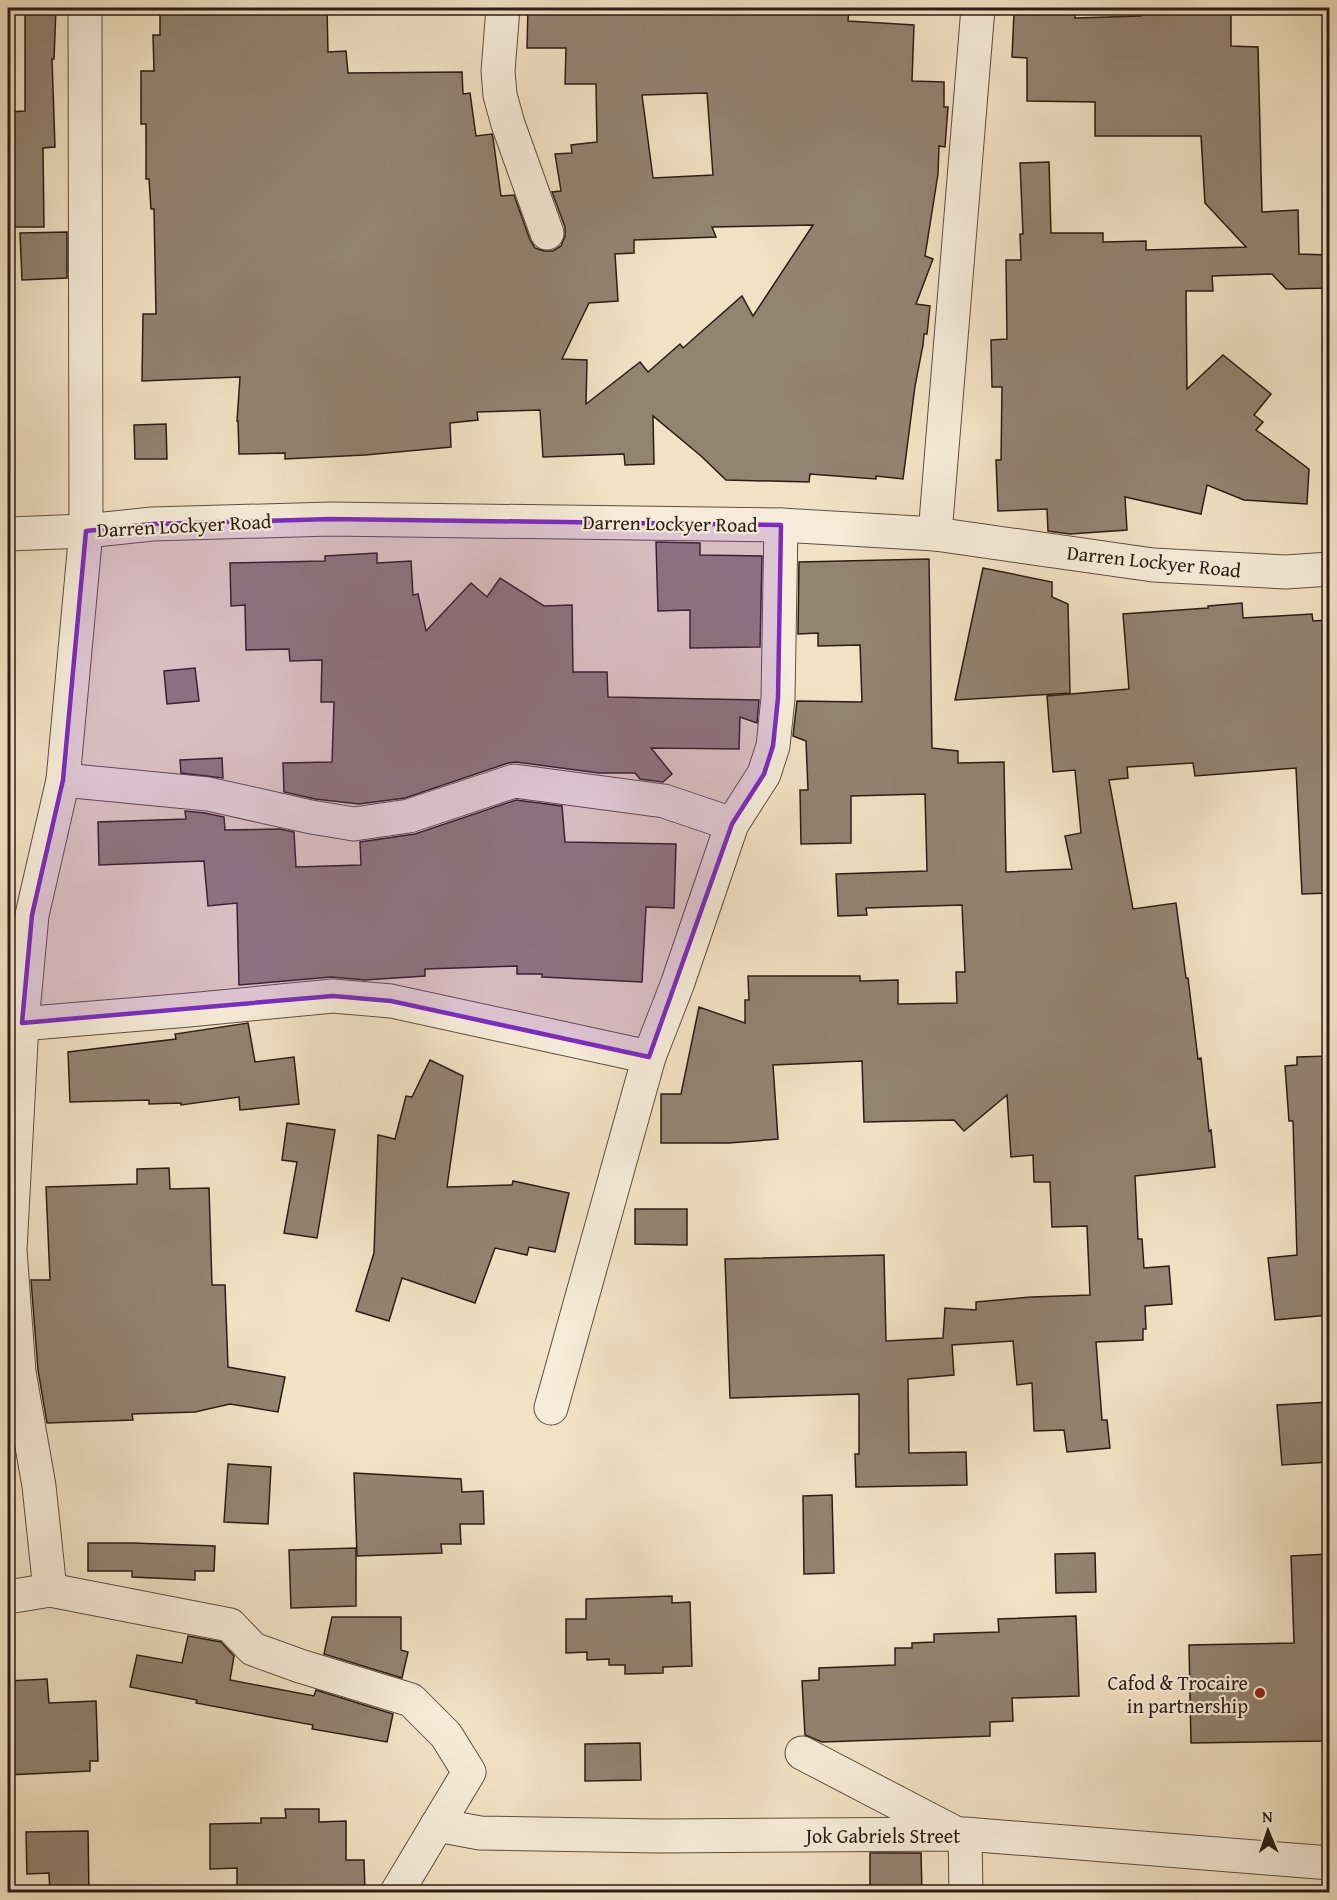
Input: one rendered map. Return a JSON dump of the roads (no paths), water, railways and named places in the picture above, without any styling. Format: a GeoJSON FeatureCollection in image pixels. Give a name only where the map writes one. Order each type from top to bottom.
{"type":"FeatureCollection","features":[{"type":"Feature","properties":{"kind":"street"},"geometry":{"type":"LineString","coordinates":[[51,1590],[39,1486],[19,1372],[10,1250],[15,1024],[33,915],[63,780],[86,531],[85,8]]}},
{"type":"Feature","properties":{"kind":"street"},"geometry":{"type":"LineString","coordinates":[[503,8],[498,71],[500,95],[547,233]]}},
{"type":"Feature","properties":{"kind":"street"},"geometry":{"type":"LineString","coordinates":[[935,534],[978,8]]}},
{"type":"Feature","properties":{"kind":"street","name":"Darren Lockyer Road"},"geometry":{"type":"LineString","coordinates":[[8,534],[86,531],[152,524],[331,519],[781,525],[935,534],[1153,565],[1286,572],[1329,569]]}},
{"type":"Feature","properties":{"kind":"street"},"geometry":{"type":"LineString","coordinates":[[551,1408],[649,1057],[677,985],[732,824],[764,774],[773,746],[778,698],[781,525]]}},
{"type":"Feature","properties":{"kind":"street"},"geometry":{"type":"LineString","coordinates":[[63,780],[208,794],[354,824],[409,816],[514,781],[664,801],[732,824]]}},
{"type":"Feature","properties":{"kind":"street"},"geometry":{"type":"LineString","coordinates":[[15,1024],[333,996],[391,1001],[649,1057]]}},
{"type":"Feature","properties":{"kind":"street"},"geometry":{"type":"LineString","coordinates":[[8,1597],[51,1590],[230,1625],[253,1649],[411,1700],[446,1735],[469,1772],[397,1893]]}},
{"type":"Feature","properties":{"kind":"street"},"geometry":{"type":"LineString","coordinates":[[802,1753],[965,1838],[966,1893]]}},
{"type":"Feature","properties":{"kind":"street","name":"Jok Gabriels Street"},"geometry":{"type":"LineString","coordinates":[[437,1825],[480,1833],[659,1836],[965,1834],[1329,1863]]}},
{"type":"Feature","properties":{"kind":"place","name":"Cafod & Trocaire in partnership"},"geometry":{"type":"Point","coordinates":[1260,1693]}}]}
